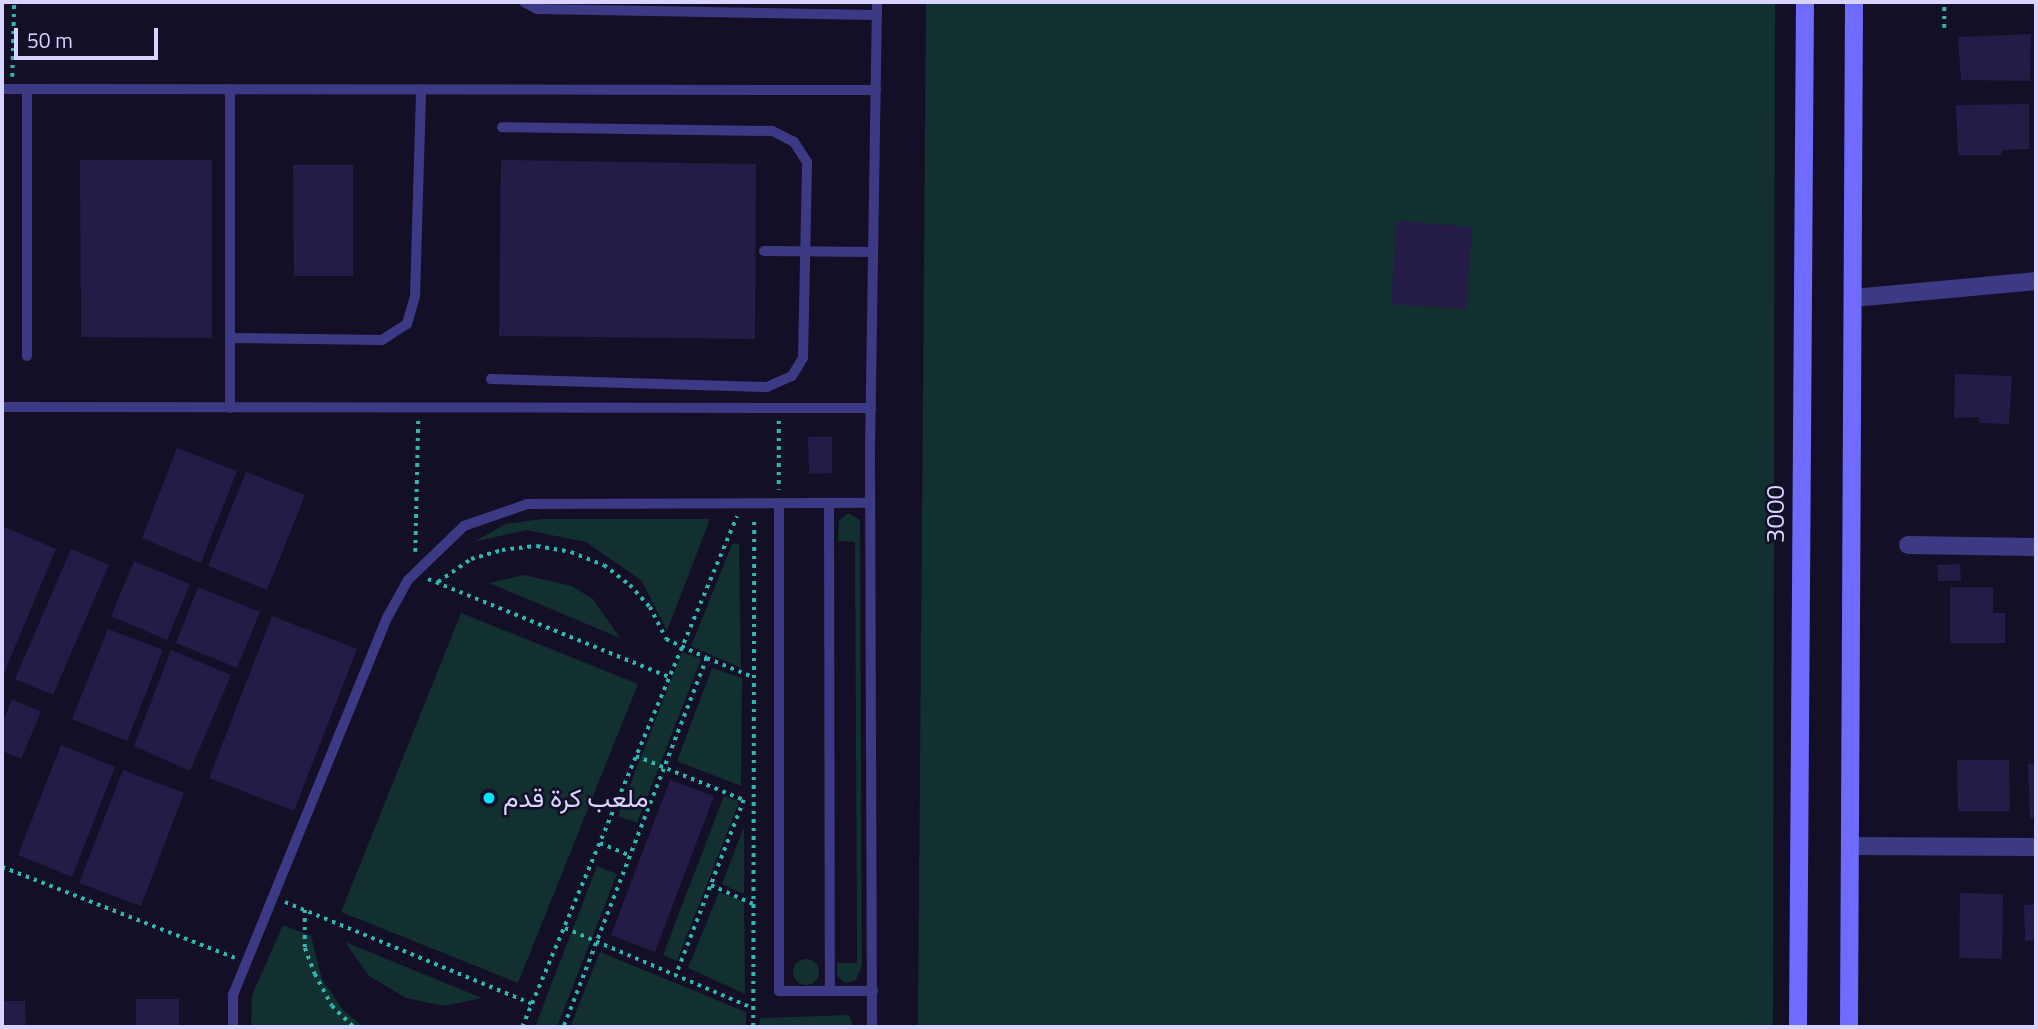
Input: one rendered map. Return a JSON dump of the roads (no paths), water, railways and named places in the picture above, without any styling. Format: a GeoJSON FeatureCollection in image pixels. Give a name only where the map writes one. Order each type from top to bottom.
{"type":"FeatureCollection","features":[{"type":"Feature","properties":{"kind":"street","name":"3000"},"geometry":{"type":"LineString","coordinates":[[1798,1027],[1805,2]]}},
{"type":"Feature","properties":{"kind":"street"},"geometry":{"type":"LineString","coordinates":[[1849,1027],[1854,2]]}},
{"type":"Feature","properties":{"kind":"street"},"geometry":{"type":"LineString","coordinates":[[1853,298],[2036,281]]}},
{"type":"Feature","properties":{"kind":"street"},"geometry":{"type":"LineString","coordinates":[[1908,545],[2036,547]]}},
{"type":"Feature","properties":{"kind":"street"},"geometry":{"type":"LineString","coordinates":[[1850,846],[2036,847]]}},
{"type":"Feature","properties":{"kind":"lane"},"geometry":{"type":"LineString","coordinates":[[524,2],[537,9],[678,7],[877,15]]}},
{"type":"Feature","properties":{"kind":"lane"},"geometry":{"type":"LineString","coordinates":[[873,1027],[870,503],[877,2]]}},
{"type":"Feature","properties":{"kind":"lane"},"geometry":{"type":"LineString","coordinates":[[7,89],[876,90]]}},
{"type":"Feature","properties":{"kind":"lane"},"geometry":{"type":"LineString","coordinates":[[27,89],[27,356]]}},
{"type":"Feature","properties":{"kind":"lane"},"geometry":{"type":"LineString","coordinates":[[230,89],[230,408]]}},
{"type":"Feature","properties":{"kind":"lane"},"geometry":{"type":"LineString","coordinates":[[230,338],[383,340],[407,324],[415,296],[421,89]]}},
{"type":"Feature","properties":{"kind":"lane"},"geometry":{"type":"LineString","coordinates":[[491,379],[767,387],[792,376],[803,358],[807,162],[794,142],[772,131],[502,127]]}},
{"type":"Feature","properties":{"kind":"lane"},"geometry":{"type":"LineString","coordinates":[[764,251],[873,252]]}},
{"type":"Feature","properties":{"kind":"lane"},"geometry":{"type":"LineString","coordinates":[[2,419],[4,407],[871,408]]}},
{"type":"Feature","properties":{"kind":"lane"},"geometry":{"type":"LineString","coordinates":[[779,503],[779,991],[873,991]]}},
{"type":"Feature","properties":{"kind":"lane"},"geometry":{"type":"LineString","coordinates":[[829,503],[830,991]]}},
{"type":"Feature","properties":{"kind":"lane"},"geometry":{"type":"LineString","coordinates":[[233,1027],[233,995],[388,616],[414,573],[464,526],[527,504],[870,503]]}},
{"type":"Feature","properties":{"kind":"place","name":"ملعب كرة قدم"},"geometry":{"type":"Point","coordinates":[489,798]}}]}
